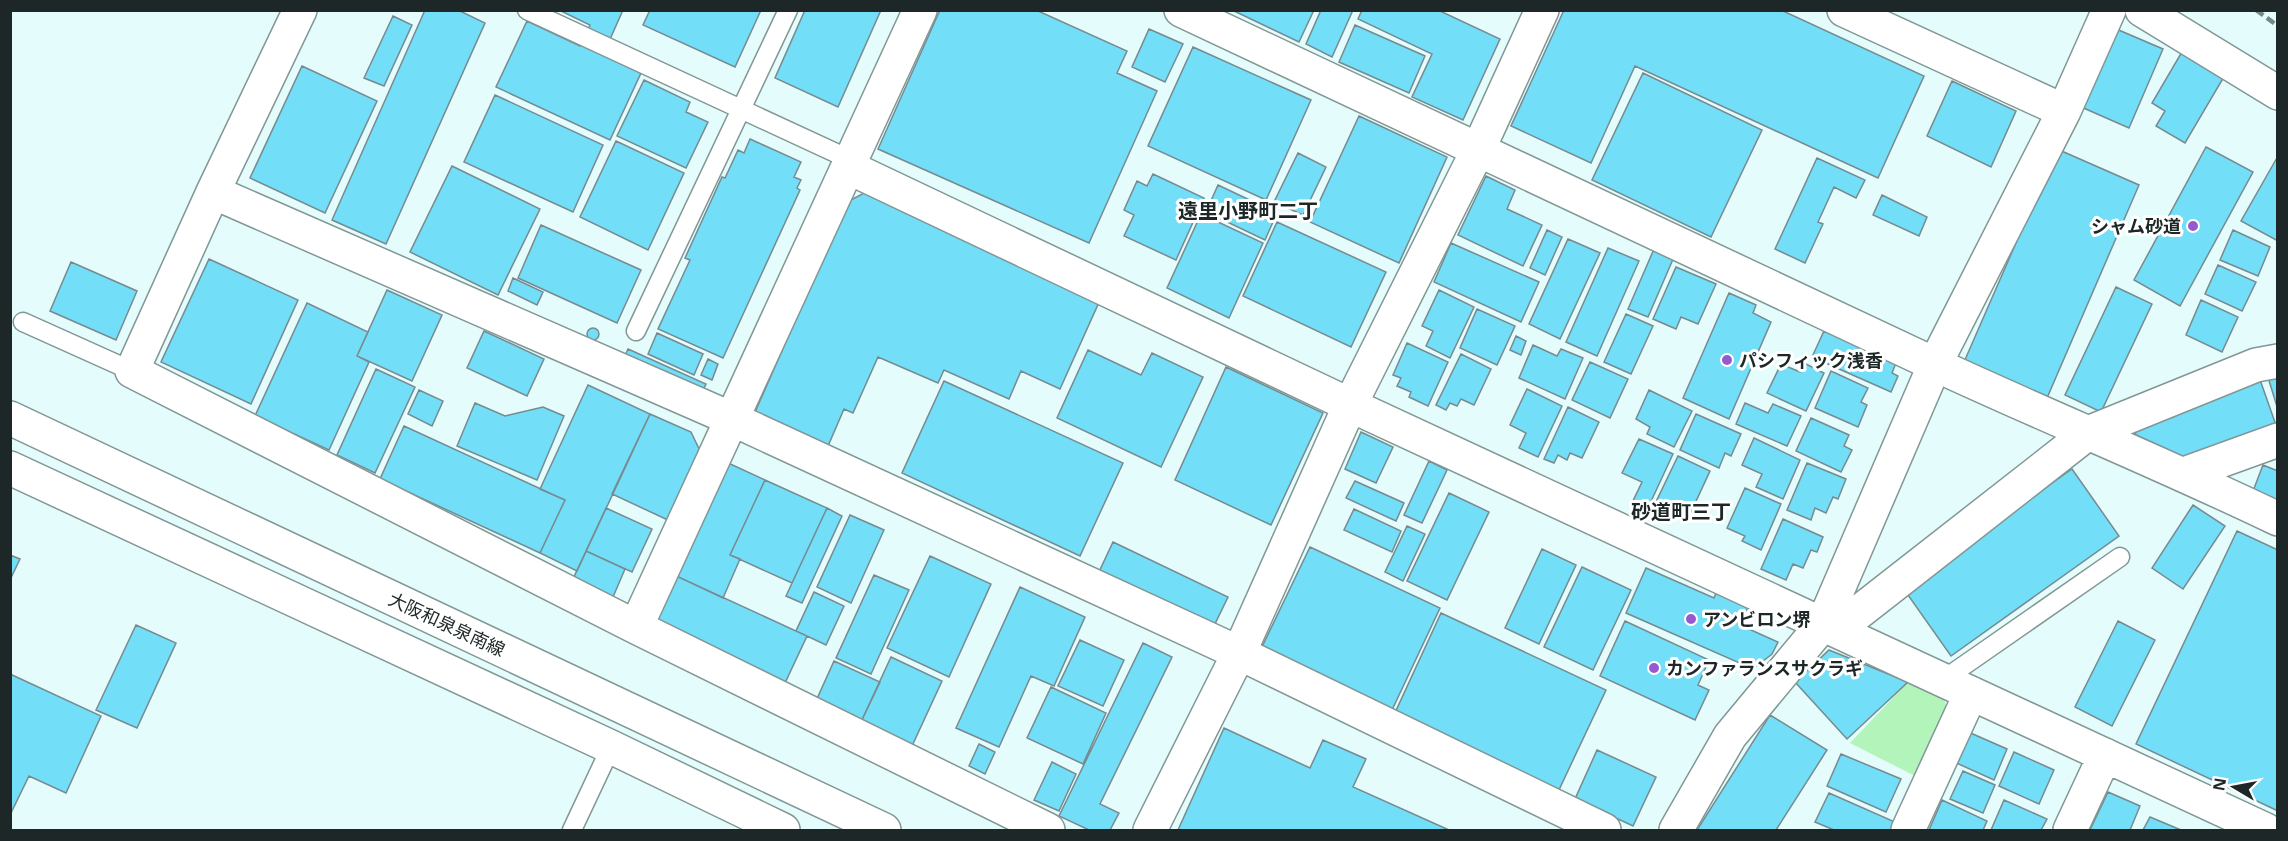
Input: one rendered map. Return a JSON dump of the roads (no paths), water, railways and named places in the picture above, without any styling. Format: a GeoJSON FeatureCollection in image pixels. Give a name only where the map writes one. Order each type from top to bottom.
{"type":"FeatureCollection","features":[{"type":"Feature","properties":{"kind":"street"},"geometry":{"type":"LineString","coordinates":[[300,10],[213,192],[132,371],[636,627],[1048,831]]}},
{"type":"Feature","properties":{"kind":"street"},"geometry":{"type":"LineString","coordinates":[[636,627],[920,10]]}},
{"type":"Feature","properties":{"kind":"street"},"geometry":{"type":"LineString","coordinates":[[1181,10],[1935,364],[2088,434],[2184,474],[2277,519]]}},
{"type":"Feature","properties":{"kind":"street"},"geometry":{"type":"LineString","coordinates":[[1150,831],[1239,653],[1350,405],[1479,148],[1542,10]]}},
{"type":"Feature","properties":{"kind":"street"},"geometry":{"type":"LineString","coordinates":[[1844,10],[2064,111]]}},
{"type":"Feature","properties":{"kind":"street"},"geometry":{"type":"LineString","coordinates":[[1676,831],[1730,736],[1823,624],[1935,364],[2064,111],[2109,10]]}},
{"type":"Feature","properties":{"kind":"street"},"geometry":{"type":"LineString","coordinates":[[2142,10],[2277,93]]}},
{"type":"Feature","properties":{"kind":"street"},"geometry":{"type":"LineString","coordinates":[[850,163],[1350,405],[2105,755],[2232,823],[2266,831]]}},
{"type":"Feature","properties":{"kind":"street"},"geometry":{"type":"LineString","coordinates":[[213,192],[732,419],[1239,653],[1604,831]]}},
{"type":"Feature","properties":{"kind":"street"},"geometry":{"type":"LineString","coordinates":[[1823,624],[1854,616],[2088,434],[2256,365],[2277,361]]}},
{"type":"Feature","properties":{"kind":"street","name":"大阪和泉泉南線"},"geometry":{"type":"LineString","coordinates":[[10,418],[884,831]]}},
{"type":"Feature","properties":{"kind":"street"},"geometry":{"type":"LineString","coordinates":[[2184,474],[2277,440]]}},
{"type":"Feature","properties":{"kind":"street"},"geometry":{"type":"LineString","coordinates":[[10,468],[611,747],[783,831]]}},
{"type":"Feature","properties":{"kind":"street"},"geometry":{"type":"LineString","coordinates":[[1908,831],[1957,686]]}},
{"type":"Feature","properties":{"kind":"street"},"geometry":{"type":"LineString","coordinates":[[2070,831],[2105,755]]}},
{"type":"Feature","properties":{"kind":"lane"},"geometry":{"type":"LineString","coordinates":[[527,10],[741,109],[850,163]]}},
{"type":"Feature","properties":{"kind":"lane"},"geometry":{"type":"LineString","coordinates":[[636,331],[788,10]]}},
{"type":"Feature","properties":{"kind":"lane"},"geometry":{"type":"LineString","coordinates":[[23,322],[132,371]]}},
{"type":"Feature","properties":{"kind":"lane"},"geometry":{"type":"LineString","coordinates":[[1957,686],[2120,557]]}},
{"type":"Feature","properties":{"kind":"lane"},"geometry":{"type":"LineString","coordinates":[[572,831],[611,747]]}},
{"type":"Feature","properties":{"kind":"railway"},"geometry":{"type":"LineString","coordinates":[[2256,10],[2278,26]]}},
{"type":"Feature","properties":{"kind":"place","name":"シャム砂道"},"geometry":{"type":"Point","coordinates":[2193,226]}},
{"type":"Feature","properties":{"kind":"place","name":"パシフィック浅香"},"geometry":{"type":"Point","coordinates":[1727,360]}},
{"type":"Feature","properties":{"kind":"place","name":"アンビロン堺"},"geometry":{"type":"Point","coordinates":[1691,619]}},
{"type":"Feature","properties":{"kind":"place","name":"カンファランスサクラギ"},"geometry":{"type":"Point","coordinates":[1654,668]}},
{"type":"Feature","properties":{"kind":"district","name":"遠里小野町二丁"},"geometry":{"type":"Point","coordinates":[1248,210]}},
{"type":"Feature","properties":{"kind":"district","name":"砂道町三丁"},"geometry":{"type":"Point","coordinates":[1681,511]}}]}
